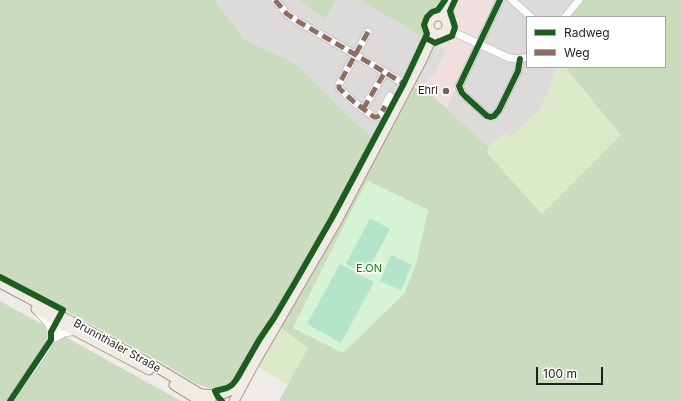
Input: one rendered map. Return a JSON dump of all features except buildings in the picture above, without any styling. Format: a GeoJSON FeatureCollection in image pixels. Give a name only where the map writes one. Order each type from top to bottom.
{"type":"FeatureCollection","features":[{"type":"Feature","properties":{"kind":"main road"},"geometry":{"type":"LineString","coordinates":[[442,16],[450,0]]}},
{"type":"Feature","properties":{"kind":"main road"},"geometry":{"type":"LineString","coordinates":[[435,16],[442,16],[447,21],[447,29],[443,33],[434,33],[429,28],[430,20],[435,16]]}},
{"type":"Feature","properties":{"kind":"main road"},"geometry":{"type":"LineString","coordinates":[[234,401],[337,220],[408,86],[434,33]]}},
{"type":"Feature","properties":{"kind":"main road","name":"Brunnthaler Straße"},"geometry":{"type":"LineString","coordinates":[[0,283],[64,321],[76,331],[148,369],[199,399],[211,401]]}},
{"type":"Feature","properties":{"kind":"main road","name":"Brunnthaler Straße"},"geometry":{"type":"LineString","coordinates":[[0,288],[37,309],[151,364],[199,399]]}},
{"type":"Feature","properties":{"kind":"main road"},"geometry":{"type":"LineString","coordinates":[[199,399],[223,394],[243,385]]}},
{"type":"Feature","properties":{"kind":"main road"},"geometry":{"type":"LineString","coordinates":[[240,401],[243,385]]}},
{"type":"Feature","properties":{"kind":"street"},"geometry":{"type":"LineString","coordinates":[[275,0],[288,14],[299,22],[408,86]]}},
{"type":"Feature","properties":{"kind":"street"},"geometry":{"type":"LineString","coordinates":[[447,29],[478,44],[509,58],[524,58],[500,110],[494,116],[487,116],[462,93],[459,86],[478,44],[500,0]]}},
{"type":"Feature","properties":{"kind":"street"},"geometry":{"type":"LineString","coordinates":[[512,0],[530,16]]}},
{"type":"Feature","properties":{"kind":"street"},"geometry":{"type":"LineString","coordinates":[[566,16],[579,0]]}},
{"type":"Feature","properties":{"kind":"street"},"geometry":{"type":"LineString","coordinates":[[368,32],[339,84],[339,88],[374,117],[377,117],[382,112],[390,96]]}},
{"type":"Feature","properties":{"kind":"street"},"geometry":{"type":"LineString","coordinates":[[363,109],[385,72]]}},
{"type":"Feature","properties":{"kind":"street"},"geometry":{"type":"LineString","coordinates":[[37,309],[39,314],[48,323],[51,330],[51,340]]}},
{"type":"Feature","properties":{"kind":"street"},"geometry":{"type":"LineString","coordinates":[[10,401],[64,321]]}},
{"type":"Feature","properties":{"kind":"street"},"geometry":{"type":"LineString","coordinates":[[51,340],[64,333],[76,331]]}},
{"type":"Feature","properties":{"kind":"shaded area"},"geometry":{"type":"Polygon","coordinates":[[[215,0],[297,0],[326,20],[336,0],[359,0],[436,44],[382,144],[361,128],[293,62],[245,40],[215,0]]]}},
{"type":"Feature","properties":{"kind":"shaded area"},"geometry":{"type":"Polygon","coordinates":[[[456,0],[498,0],[446,108],[433,96],[414,87],[436,44],[452,38],[458,27],[452,12],[456,0]]]}},
{"type":"Feature","properties":{"kind":"shaded area"},"geometry":{"type":"Polygon","coordinates":[[[498,0],[581,0],[568,16],[526,16],[526,68],[557,68],[547,96],[538,111],[511,137],[504,134],[489,147],[446,108],[498,0]]]}},
{"type":"Feature","properties":{"kind":"shaded area"},"geometry":{"type":"Polygon","coordinates":[[[436,45],[446,51],[434,75],[431,74],[423,88],[416,84],[436,45]]]}},
{"type":"Feature","properties":{"kind":"green space"},"geometry":{"type":"Polygon","coordinates":[[[0,0],[215,0],[245,40],[293,62],[361,128],[382,144],[414,87],[433,96],[489,147],[487,153],[542,214],[621,135],[566,68],[666,68],[666,16],[568,16],[581,0],[682,0],[682,401],[279,401],[308,348],[271,320],[259,337],[235,380],[221,389],[212,389],[197,384],[161,362],[0,275],[0,0]],[[368,181],[293,328],[404,294],[416,263],[428,210],[368,181]]]}},
{"type":"Feature","properties":{"kind":"green space"},"geometry":{"type":"Polygon","coordinates":[[[297,0],[336,0],[326,20],[297,0]]]}},
{"type":"Feature","properties":{"kind":"green space"},"geometry":{"type":"Polygon","coordinates":[[[359,0],[444,0],[438,9],[429,12],[423,20],[422,25],[425,38],[359,0]]]}},
{"type":"Feature","properties":{"kind":"green space"},"geometry":{"type":"Polygon","coordinates":[[[557,68],[566,68],[622,135],[542,214],[487,153],[489,147],[504,134],[511,137],[538,111],[547,96],[557,68]]]}},
{"type":"Feature","properties":{"kind":"green space","name":"E.ON"},"geometry":{"type":"Polygon","coordinates":[[[368,181],[428,210],[416,263],[404,294],[343,353],[293,328],[368,181]]]}},
{"type":"Feature","properties":{"kind":"green space"},"geometry":{"type":"Polygon","coordinates":[[[370,218],[390,229],[366,274],[346,264],[370,218]]]}},
{"type":"Feature","properties":{"kind":"green space"},"geometry":{"type":"Polygon","coordinates":[[[391,255],[412,265],[401,290],[380,281],[391,255]]]}},
{"type":"Feature","properties":{"kind":"green space"},"geometry":{"type":"Polygon","coordinates":[[[340,264],[374,282],[341,343],[307,324],[340,264]]]}},
{"type":"Feature","properties":{"kind":"green space"},"geometry":{"type":"Polygon","coordinates":[[[0,301],[181,401],[0,401],[0,301]]]}},
{"type":"Feature","properties":{"kind":"green space"},"geometry":{"type":"Polygon","coordinates":[[[281,327],[309,348],[288,385],[258,367],[281,327]]]}},
{"type":"Feature","properties":{"kind":"marked path"},"geometry":{"type":"LineString","coordinates":[[275,0],[287,14],[299,22],[406,85]]}},
{"type":"Feature","properties":{"kind":"marked path"},"geometry":{"type":"LineString","coordinates":[[368,32],[339,84],[339,88],[354,102],[374,117],[380,115],[385,106]]}},
{"type":"Feature","properties":{"kind":"marked path"},"geometry":{"type":"LineString","coordinates":[[363,109],[385,72]]}},
{"type":"Feature","properties":{"kind":"cycle path"},"geometry":{"type":"LineString","coordinates":[[222,401],[215,391],[227,388],[236,380],[293,286],[332,218],[404,83],[427,34],[424,25],[427,17],[432,12],[438,10],[445,0]]}},
{"type":"Feature","properties":{"kind":"cycle path"},"geometry":{"type":"LineString","coordinates":[[426,38],[435,43],[452,36],[455,27],[450,11],[455,0]]}},
{"type":"Feature","properties":{"kind":"cycle path"},"geometry":{"type":"LineString","coordinates":[[500,0],[459,86],[462,93],[487,116],[494,116],[499,110],[518,71],[520,59]]}},
{"type":"Feature","properties":{"kind":"cycle path"},"geometry":{"type":"LineString","coordinates":[[0,277],[63,310],[51,332],[51,340],[10,401]]}},
{"type":"Feature","properties":{"kind":"place","name":"Ehrl"},"geometry":{"type":"Point","coordinates":[446,91]}}]}
